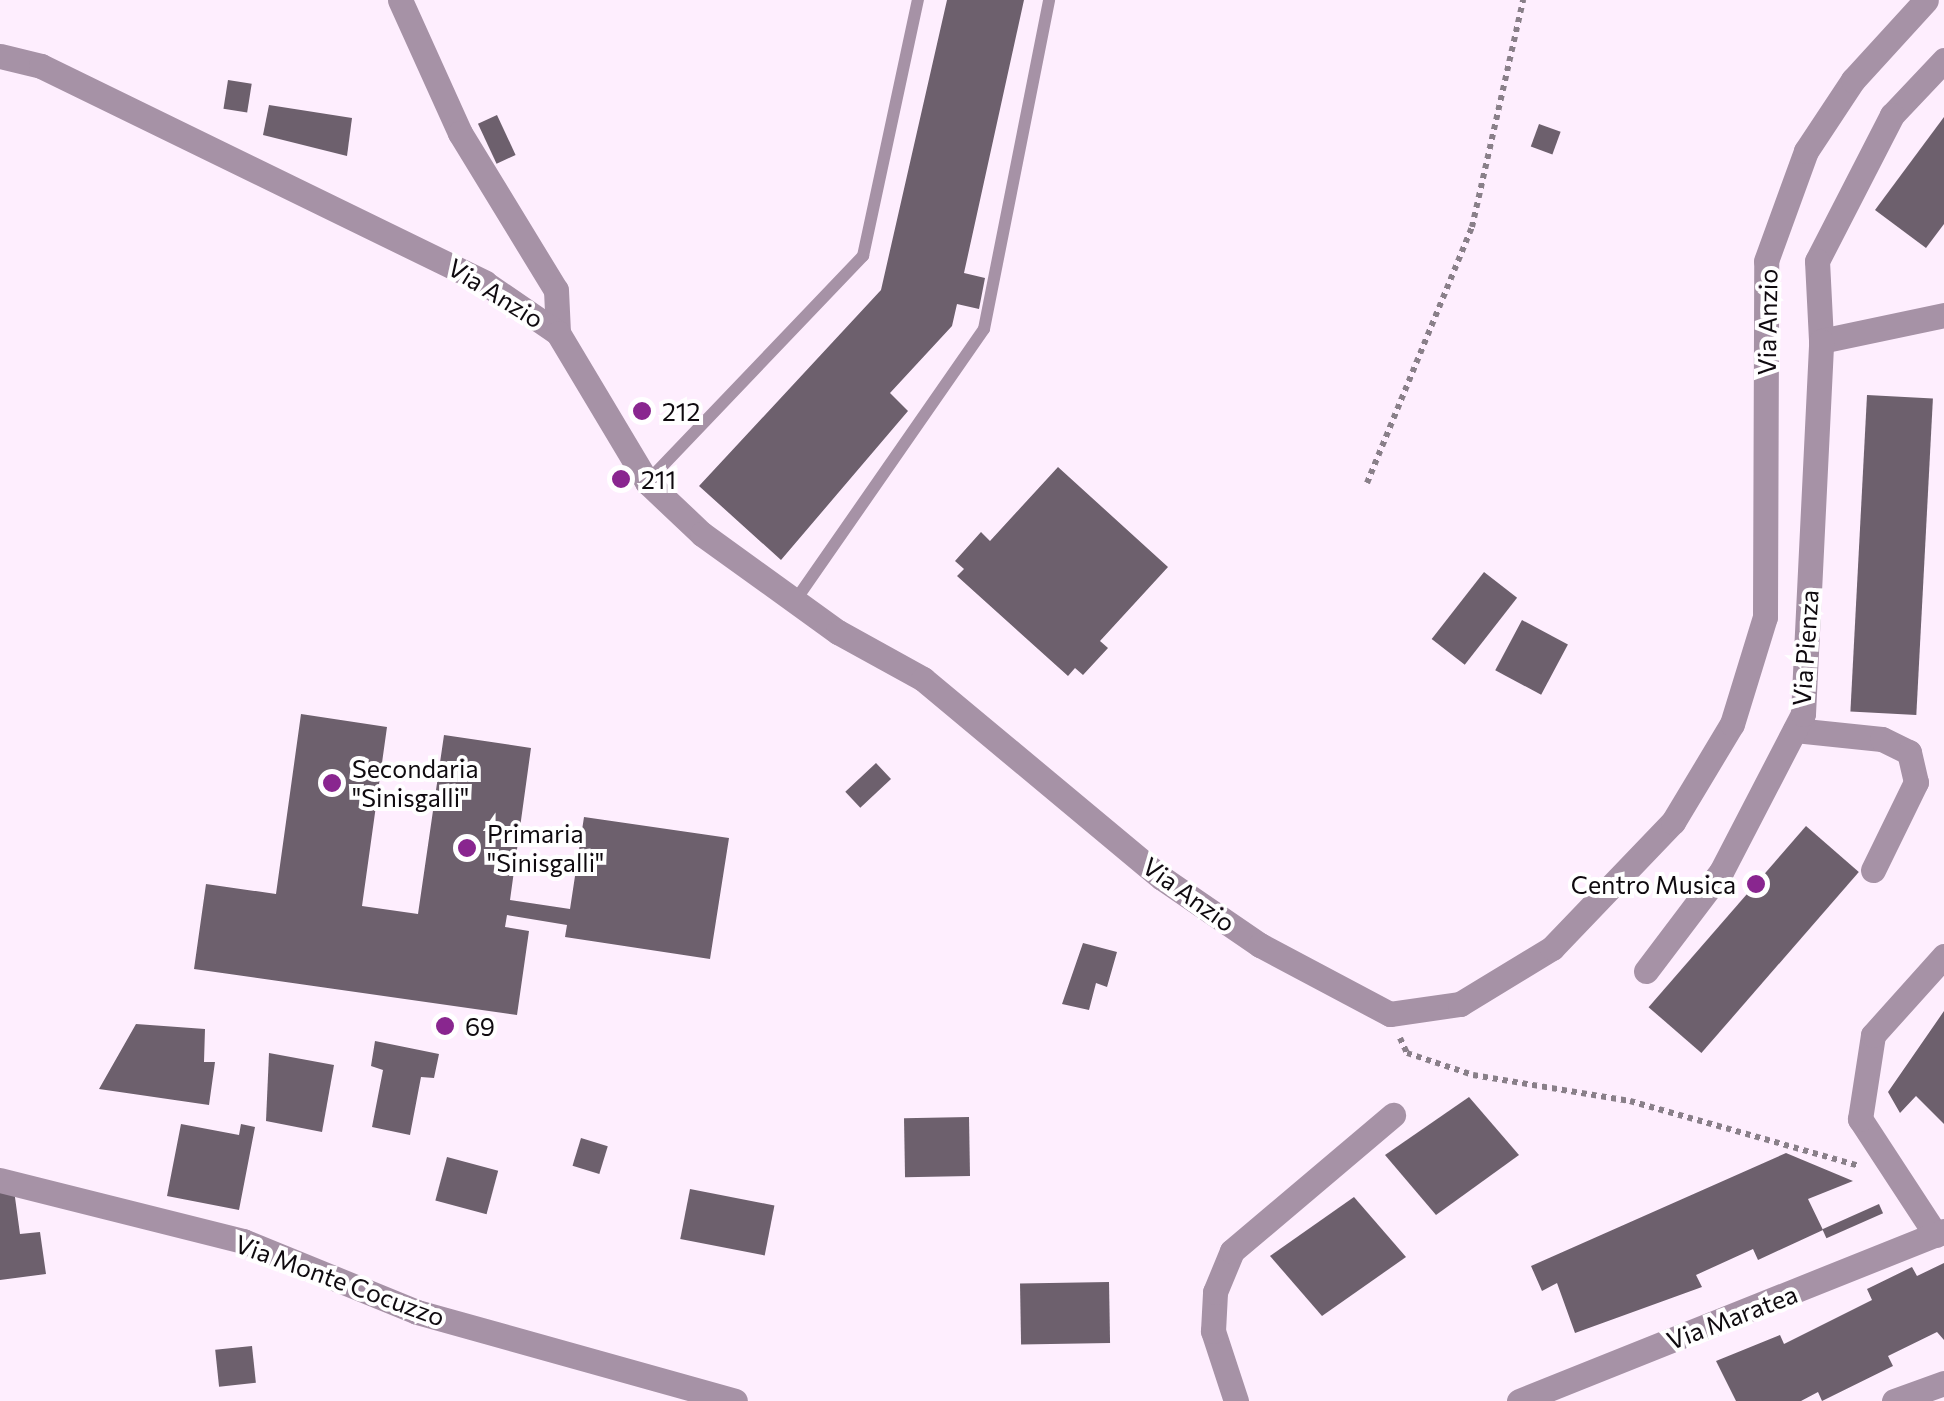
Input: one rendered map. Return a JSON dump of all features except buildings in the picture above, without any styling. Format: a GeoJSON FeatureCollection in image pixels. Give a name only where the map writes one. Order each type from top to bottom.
{"type":"FeatureCollection","features":[{"type":"Feature","properties":{"kind":"street"},"geometry":{"type":"LineString","coordinates":[[400,0],[460,133],[556,290],[558,333]]}},
{"type":"Feature","properties":{"kind":"street","name":"Via Anzio"},"geometry":{"type":"LineString","coordinates":[[0,56],[41,66],[393,232],[558,333],[647,482],[702,534],[795,601],[924,679],[1178,889],[1260,946],[1390,1014],[1460,1004],[1552,948],[1673,822],[1732,724],[1766,617],[1766,261],[1806,150],[1852,80],[1926,0]]}},
{"type":"Feature","properties":{"kind":"street","name":"Via Pienza"},"geometry":{"type":"LineString","coordinates":[[1646,971],[1721,872],[1803,714],[1821,341],[1817,261],[1892,114],[1944,60]]}},
{"type":"Feature","properties":{"kind":"street"},"geometry":{"type":"LineString","coordinates":[[1821,341],[1944,315]]}},
{"type":"Feature","properties":{"kind":"street"},"geometry":{"type":"LineString","coordinates":[[1795,730],[1882,739],[1909,752],[1916,782],[1874,870]]}},
{"type":"Feature","properties":{"kind":"street"},"geometry":{"type":"LineString","coordinates":[[1940,1233],[1860,1120],[1874,1036],[1944,956]]}},
{"type":"Feature","properties":{"kind":"street"},"geometry":{"type":"LineString","coordinates":[[1228,1398],[1213,1331],[1215,1292],[1232,1250],[1394,1115]]}},
{"type":"Feature","properties":{"kind":"street","name":"Via Monte Cocuzzo"},"geometry":{"type":"LineString","coordinates":[[0,1180],[243,1241],[416,1312],[735,1401]]}},
{"type":"Feature","properties":{"kind":"street","name":"Via Maratea"},"geometry":{"type":"LineString","coordinates":[[1518,1401],[1940,1233]]}},
{"type":"Feature","properties":{"kind":"street"},"geometry":{"type":"LineString","coordinates":[[1894,1401],[1944,1383]]}},
{"type":"Feature","properties":{"kind":"lane"},"geometry":{"type":"LineString","coordinates":[[647,482],[862,256],[918,0]]}},
{"type":"Feature","properties":{"kind":"lane"},"geometry":{"type":"LineString","coordinates":[[795,601],[984,329],[1049,0]]}},
{"type":"Feature","properties":{"kind":"path"},"geometry":{"type":"LineString","coordinates":[[1367,483],[1472,227],[1523,0]]}},
{"type":"Feature","properties":{"kind":"path"},"geometry":{"type":"LineString","coordinates":[[1390,1014],[1407,1053],[1473,1075],[1630,1101],[1862,1167],[1885,1158]]}},
{"type":"Feature","properties":{"kind":"place","name":"212"},"geometry":{"type":"Point","coordinates":[642,411]}},
{"type":"Feature","properties":{"kind":"place","name":"211"},"geometry":{"type":"Point","coordinates":[621,479]}},
{"type":"Feature","properties":{"kind":"place","name":"Secondaria \"Sinisgalli\""},"geometry":{"type":"Point","coordinates":[332,783]}},
{"type":"Feature","properties":{"kind":"place","name":"Primaria \"Sinisgalli\""},"geometry":{"type":"Point","coordinates":[467,848]}},
{"type":"Feature","properties":{"kind":"place","name":"Centro Musica"},"geometry":{"type":"Point","coordinates":[1756,884]}},
{"type":"Feature","properties":{"kind":"place","name":"69"},"geometry":{"type":"Point","coordinates":[445,1026]}}]}
